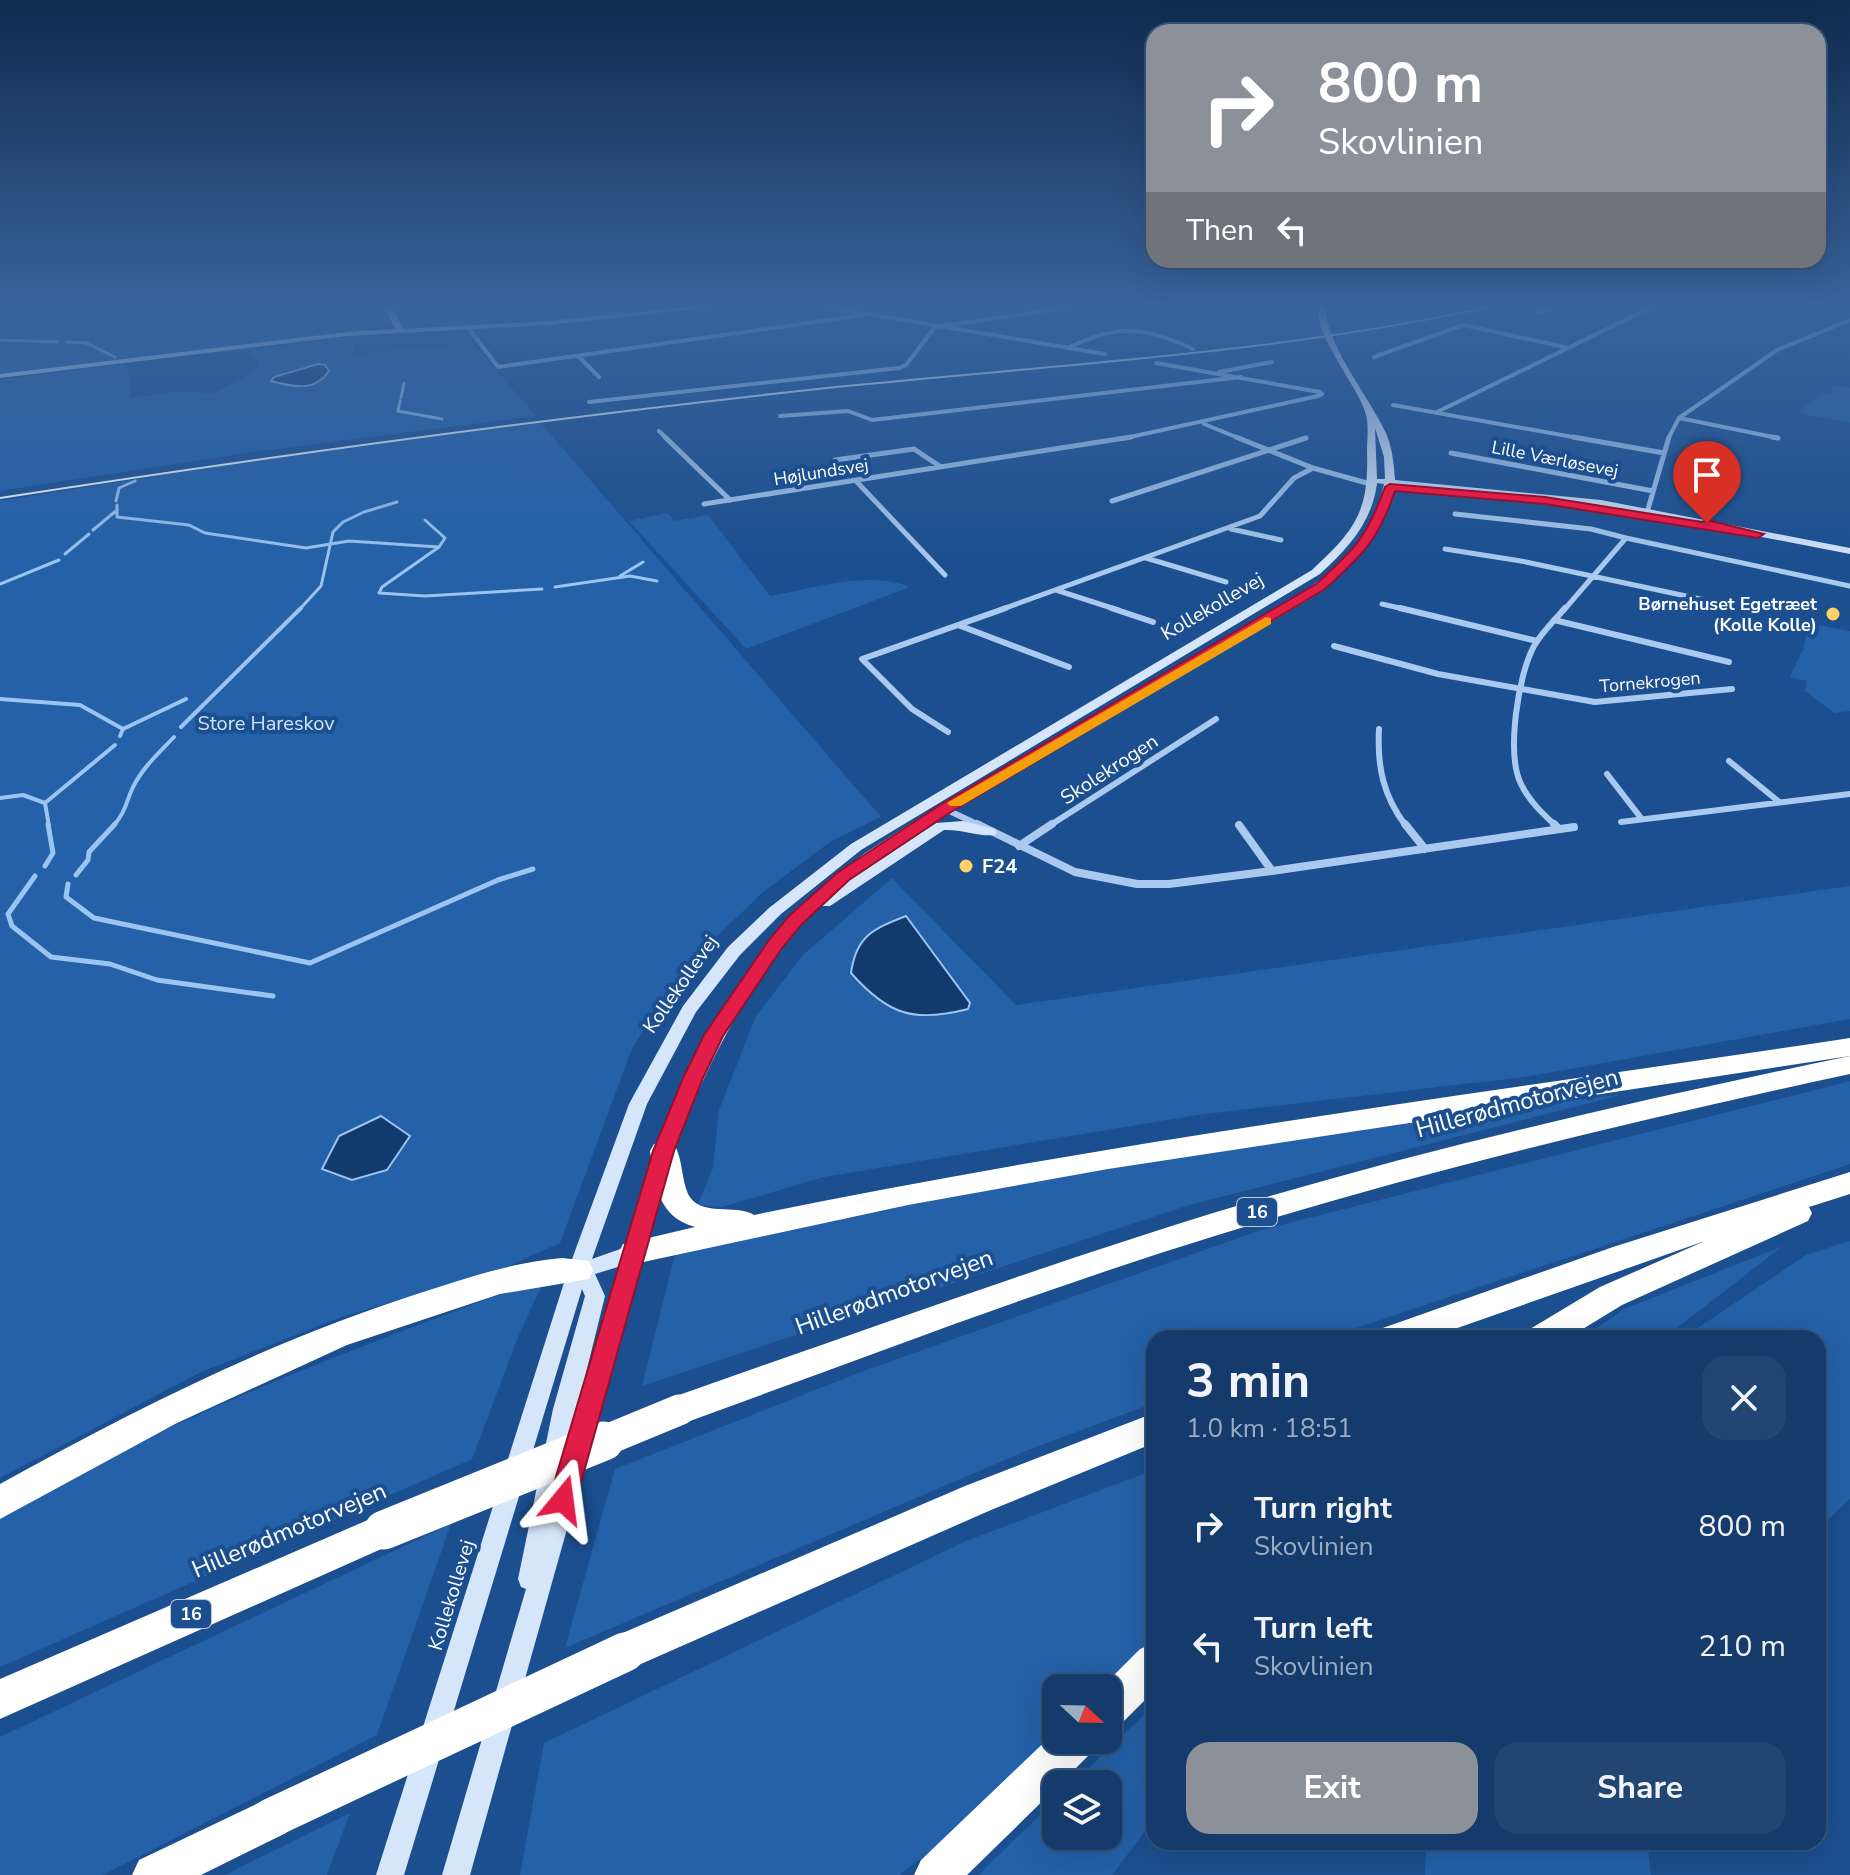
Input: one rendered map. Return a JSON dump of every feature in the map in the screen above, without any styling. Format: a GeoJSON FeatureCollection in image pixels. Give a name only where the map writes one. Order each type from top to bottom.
{"type":"FeatureCollection","features":[{"type":"Feature","properties":{"kind":"highway"},"geometry":{"type":"LineString","coordinates":[[634,1252],[769,1222],[1123,1157],[1850,1047]]}},
{"type":"Feature","properties":{"kind":"highway","name":"Hillerødmotorvejen"},"geometry":{"type":"LineString","coordinates":[[0,1699],[384,1530],[679,1410],[996,1296],[1216,1224],[1527,1137],[1850,1065]]}},
{"type":"Feature","properties":{"kind":"highway"},"geometry":{"type":"LineString","coordinates":[[664,1151],[674,1202],[679,1207],[703,1219],[769,1222]]}},
{"type":"Feature","properties":{"kind":"highway"},"geometry":{"type":"LineString","coordinates":[[1413,1330],[1624,1255],[1850,1185]]}},
{"type":"Feature","properties":{"kind":"highway"},"geometry":{"type":"LineString","coordinates":[[1554,1330],[1611,1296],[1850,1185]]}},
{"type":"Feature","properties":{"kind":"highway"},"geometry":{"type":"LineString","coordinates":[[0,1503],[92,1449],[260,1366],[442,1299],[525,1274],[578,1270]]}},
{"type":"Feature","properties":{"kind":"highway"},"geometry":{"type":"LineString","coordinates":[[154,1875],[625,1652],[978,1498],[1146,1431]]}},
{"type":"Feature","properties":{"kind":"highway"},"geometry":{"type":"LineString","coordinates":[[1122,1695],[1146,1671]]}},
{"type":"Feature","properties":{"kind":"highway"},"geometry":{"type":"LineString","coordinates":[[936,1875],[1061,1754]]}},
{"type":"Feature","properties":{"kind":"street"},"geometry":{"type":"LineString","coordinates":[[589,402],[703,390]]}},
{"type":"Feature","properties":{"kind":"street"},"geometry":{"type":"LineString","coordinates":[[780,416],[848,411],[872,420],[1134,390]]}},
{"type":"Feature","properties":{"kind":"street","name":"Højlundsvej"},"geometry":{"type":"LineString","coordinates":[[704,504],[1204,423],[1322,394],[1307,390]]}},
{"type":"Feature","properties":{"kind":"street","name":"Kollekollevej"},"geometry":{"type":"LineString","coordinates":[[390,1875],[578,1270],[638,1104],[672,1037],[734,951],[800,890],[856,847],[937,805],[1321,587],[1356,555],[1378,525],[1390,485],[1388,449],[1380,428],[1357,390]]}},
{"type":"Feature","properties":{"kind":"street"},"geometry":{"type":"LineString","coordinates":[[1437,412],[1482,390]]}},
{"type":"Feature","properties":{"kind":"street"},"geometry":{"type":"LineString","coordinates":[[1647,514],[1670,432],[1679,418],[1720,390]]}},
{"type":"Feature","properties":{"kind":"street"},"geometry":{"type":"LineString","coordinates":[[1393,405],[1664,453]]}},
{"type":"Feature","properties":{"kind":"street","name":"Kollekollevej"},"geometry":{"type":"LineString","coordinates":[[456,1875],[664,1151],[714,1035],[750,980],[796,920],[855,868],[937,805],[1316,572],[1343,547],[1362,522],[1374,482],[1370,415]]}},
{"type":"Feature","properties":{"kind":"street"},"geometry":{"type":"LineString","coordinates":[[1679,418],[1778,438]]}},
{"type":"Feature","properties":{"kind":"street"},"geometry":{"type":"LineString","coordinates":[[1204,423],[1313,468],[1374,482],[1578,500],[1850,551]]}},
{"type":"Feature","properties":{"kind":"street"},"geometry":{"type":"LineString","coordinates":[[659,431],[730,500]]}},
{"type":"Feature","properties":{"kind":"street"},"geometry":{"type":"LineString","coordinates":[[1112,501],[1306,438]]}},
{"type":"Feature","properties":{"kind":"street","name":"Højlundsvej"},"geometry":{"type":"LineString","coordinates":[[835,460],[914,449],[941,467]]}},
{"type":"Feature","properties":{"kind":"street","name":"Lille Værløsevej"},"geometry":{"type":"LineString","coordinates":[[1451,453],[1653,491]]}},
{"type":"Feature","properties":{"kind":"street"},"geometry":{"type":"LineString","coordinates":[[948,732],[912,709],[862,659],[1231,529],[1260,516],[1294,478],[1313,468]]}},
{"type":"Feature","properties":{"kind":"street"},"geometry":{"type":"LineString","coordinates":[[856,481],[945,575]]}},
{"type":"Feature","properties":{"kind":"street"},"geometry":{"type":"LineString","coordinates":[[1455,514],[1591,529],[1740,565],[1850,586]]}},
{"type":"Feature","properties":{"kind":"street"},"geometry":{"type":"LineString","coordinates":[[1231,529],[1281,540]]}},
{"type":"Feature","properties":{"kind":"street"},"geometry":{"type":"LineString","coordinates":[[1559,829],[1531,804],[1514,766],[1514,736],[1526,658],[1554,620],[1626,538]]}},
{"type":"Feature","properties":{"kind":"street"},"geometry":{"type":"LineString","coordinates":[[1445,549],[1752,610]]}},
{"type":"Feature","properties":{"kind":"street"},"geometry":{"type":"LineString","coordinates":[[1145,558],[1226,582]]}},
{"type":"Feature","properties":{"kind":"street"},"geometry":{"type":"LineString","coordinates":[[1056,590],[1153,622]]}},
{"type":"Feature","properties":{"kind":"street"},"geometry":{"type":"LineString","coordinates":[[1382,604],[1537,641]]}},
{"type":"Feature","properties":{"kind":"street","name":"Tornekrogen"},"geometry":{"type":"LineString","coordinates":[[1554,620],[1729,662]]}},
{"type":"Feature","properties":{"kind":"street"},"geometry":{"type":"LineString","coordinates":[[957,625],[1069,667]]}},
{"type":"Feature","properties":{"kind":"street","name":"Tornekrogen"},"geometry":{"type":"LineString","coordinates":[[1334,646],[1438,674],[1595,702],[1732,689]]}},
{"type":"Feature","properties":{"kind":"street","name":"Skolekrogen"},"geometry":{"type":"LineString","coordinates":[[1019,846],[1216,719]]}},
{"type":"Feature","properties":{"kind":"street"},"geometry":{"type":"LineString","coordinates":[[1379,729],[1376,758],[1381,786],[1399,819],[1425,849]]}},
{"type":"Feature","properties":{"kind":"street"},"geometry":{"type":"LineString","coordinates":[[1729,761],[1778,801]]}},
{"type":"Feature","properties":{"kind":"street"},"geometry":{"type":"LineString","coordinates":[[1607,774],[1641,818]]}},
{"type":"Feature","properties":{"kind":"street"},"geometry":{"type":"LineString","coordinates":[[1621,822],[1850,794]]}},
{"type":"Feature","properties":{"kind":"street"},"geometry":{"type":"LineString","coordinates":[[937,805],[1075,872],[1137,884],[1169,884],[1272,871],[1574,827]]}},
{"type":"Feature","properties":{"kind":"street"},"geometry":{"type":"LineString","coordinates":[[796,920],[941,826],[963,825],[990,832]]}},
{"type":"Feature","properties":{"kind":"street"},"geometry":{"type":"LineString","coordinates":[[1239,825],[1272,871]]}},
{"type":"Feature","properties":{"kind":"street"},"geometry":{"type":"LineString","coordinates":[[578,1270],[634,1252]]}},
{"type":"Feature","properties":{"kind":"street"},"geometry":{"type":"LineString","coordinates":[[510,1682],[564,1409],[595,1296],[591,1284],[578,1270]]}},
{"type":"Feature","properties":{"kind":"green space"},"geometry":{"type":"Polygon","coordinates":[[[0,390],[130,390],[131,398],[173,392],[214,393],[221,390],[513,390],[536,416],[260,451],[0,491],[0,390]]]}},
{"type":"Feature","properties":{"kind":"green space"},"geometry":{"type":"Polygon","coordinates":[[[1832,390],[1850,390],[1850,423],[1798,413],[1821,393],[1833,394],[1832,390]]]}},
{"type":"Feature","properties":{"kind":"green space","name":"Store Hareskov"},"geometry":{"type":"Polygon","coordinates":[[[540,422],[881,817],[830,842],[763,892],[708,945],[662,999],[631,1051],[560,1243],[502,1269],[344,1316],[199,1373],[0,1478],[0,501],[263,459],[540,422]]]}},
{"type":"Feature","properties":{"kind":"green space"},"geometry":{"type":"Polygon","coordinates":[[[666,513],[675,521],[708,515],[770,596],[859,580],[893,582],[910,587],[746,649],[629,521],[666,513]]]}},
{"type":"Feature","properties":{"kind":"green space"},"geometry":{"type":"Polygon","coordinates":[[[1809,623],[1850,631],[1850,711],[1835,713],[1805,691],[1807,681],[1790,677],[1803,649],[1809,623]]]}},
{"type":"Feature","properties":{"kind":"green space"},"geometry":{"type":"Polygon","coordinates":[[[892,878],[1016,1005],[1850,886],[1850,1019],[1525,1077],[1197,1115],[824,1177],[722,1207],[698,1205],[713,1168],[719,1110],[756,1016],[803,955],[892,878]]]}},
{"type":"Feature","properties":{"kind":"green space"},"geometry":{"type":"Polygon","coordinates":[[[1850,1081],[1850,1164],[1350,1330],[1146,1330],[1146,1406],[1026,1451],[565,1648],[615,1469],[866,1370],[1261,1230],[1850,1081]]]}},
{"type":"Feature","properties":{"kind":"green space"},"geometry":{"type":"Polygon","coordinates":[[[1625,1094],[1186,1206],[642,1386],[675,1254],[1108,1159],[1625,1094]]]}},
{"type":"Feature","properties":{"kind":"green space"},"geometry":{"type":"Polygon","coordinates":[[[1850,1241],[1850,1499],[1826,1522],[1826,1330],[1695,1330],[1806,1255],[1850,1241]]]}},
{"type":"Feature","properties":{"kind":"green space"},"geometry":{"type":"Polygon","coordinates":[[[1783,1246],[1674,1330],[1594,1330],[1624,1309],[1783,1246]]]}},
{"type":"Feature","properties":{"kind":"green space"},"geometry":{"type":"Polygon","coordinates":[[[541,1287],[518,1337],[472,1459],[0,1667],[0,1517],[123,1450],[251,1391],[514,1289],[541,1287]]]}},
{"type":"Feature","properties":{"kind":"green space"},"geometry":{"type":"Polygon","coordinates":[[[1146,1473],[1146,1650],[1121,1674],[1042,1674],[1042,1749],[955,1832],[899,1875],[520,1875],[544,1743],[966,1541],[1146,1473]]]}},
{"type":"Feature","properties":{"kind":"green space"},"geometry":{"type":"Polygon","coordinates":[[[451,1524],[377,1735],[103,1875],[0,1875],[0,1737],[451,1524]]]}},
{"type":"Feature","properties":{"kind":"green space"},"geometry":{"type":"Polygon","coordinates":[[[1146,1713],[1146,1830],[1112,1875],[978,1875],[1042,1813],[1042,1850],[1122,1850],[1122,1770],[1087,1770],[1103,1754],[1122,1754],[1122,1736],[1146,1713]]]}},
{"type":"Feature","properties":{"kind":"green space"},"geometry":{"type":"Polygon","coordinates":[[[350,1813],[327,1875],[225,1875],[350,1813]]]}},
{"type":"Feature","properties":{"kind":"green space"},"geometry":{"type":"Polygon","coordinates":[[[1426,1850],[1648,1850],[1651,1875],[1425,1875],[1426,1850]]]}},
{"type":"Feature","properties":{"kind":"shaded area"},"geometry":{"type":"Polygon","coordinates":[[[906,916],[970,1003],[968,1009],[932,1015],[903,1012],[877,998],[851,973],[853,960],[862,942],[875,930],[906,916]]]}},
{"type":"Feature","properties":{"kind":"shaded area"},"geometry":{"type":"Polygon","coordinates":[[[381,1116],[410,1136],[387,1170],[352,1180],[322,1169],[339,1136],[381,1116]]]}},
{"type":"Feature","properties":{"kind":"waterway"},"geometry":{"type":"LineString","coordinates":[[401,398],[403,390]]}},
{"type":"Feature","properties":{"kind":"waterway"},"geometry":{"type":"LineString","coordinates":[[400,401],[398,411],[442,419]]}},
{"type":"Feature","properties":{"kind":"waterway"},"geometry":{"type":"LineString","coordinates":[[116,501],[119,488],[135,481]]}},
{"type":"Feature","properties":{"kind":"waterway"},"geometry":{"type":"LineString","coordinates":[[330,544],[333,532],[343,522],[397,502]]}},
{"type":"Feature","properties":{"kind":"waterway"},"geometry":{"type":"LineString","coordinates":[[117,505],[117,510]]}},
{"type":"Feature","properties":{"kind":"waterway"},"geometry":{"type":"LineString","coordinates":[[93,530],[117,510]]}},
{"type":"Feature","properties":{"kind":"waterway"},"geometry":{"type":"LineString","coordinates":[[117,510],[117,517],[189,525],[205,533],[306,548],[330,544]]}},
{"type":"Feature","properties":{"kind":"waterway"},"geometry":{"type":"LineString","coordinates":[[425,520],[445,538],[439,547]]}},
{"type":"Feature","properties":{"kind":"waterway"},"geometry":{"type":"LineString","coordinates":[[65,554],[89,534]]}},
{"type":"Feature","properties":{"kind":"waterway"},"geometry":{"type":"LineString","coordinates":[[330,544],[349,541],[439,547]]}},
{"type":"Feature","properties":{"kind":"waterway"},"geometry":{"type":"LineString","coordinates":[[299,610],[321,586],[330,544]]}},
{"type":"Feature","properties":{"kind":"waterway"},"geometry":{"type":"LineString","coordinates":[[439,547],[382,587],[379,593],[425,596],[542,589]]}},
{"type":"Feature","properties":{"kind":"waterway"},"geometry":{"type":"LineString","coordinates":[[0,584],[59,560]]}},
{"type":"Feature","properties":{"kind":"waterway"},"geometry":{"type":"LineString","coordinates":[[620,576],[643,562]]}},
{"type":"Feature","properties":{"kind":"waterway"},"geometry":{"type":"LineString","coordinates":[[555,587],[630,576],[657,581]]}},
{"type":"Feature","properties":{"kind":"waterway"},"geometry":{"type":"LineString","coordinates":[[181,727],[299,610]]}},
{"type":"Feature","properties":{"kind":"waterway"},"geometry":{"type":"LineString","coordinates":[[0,699],[80,705],[123,729]]}},
{"type":"Feature","properties":{"kind":"waterway"},"geometry":{"type":"LineString","coordinates":[[123,729],[186,699]]}},
{"type":"Feature","properties":{"kind":"waterway"},"geometry":{"type":"LineString","coordinates":[[120,736],[123,729]]}},
{"type":"Feature","properties":{"kind":"waterway"},"geometry":{"type":"LineString","coordinates":[[113,826],[142,773],[174,737]]}},
{"type":"Feature","properties":{"kind":"waterway"},"geometry":{"type":"LineString","coordinates":[[45,803],[115,745]]}},
{"type":"Feature","properties":{"kind":"waterway"},"geometry":{"type":"LineString","coordinates":[[0,798],[23,795],[45,803]]}},
{"type":"Feature","properties":{"kind":"waterway"},"geometry":{"type":"LineString","coordinates":[[45,803],[49,826]]}},
{"type":"Feature","properties":{"kind":"waterway"},"geometry":{"type":"LineString","coordinates":[[45,866],[53,853],[48,824]]}},
{"type":"Feature","properties":{"kind":"waterway"},"geometry":{"type":"LineString","coordinates":[[76,875],[88,860],[89,852],[115,824]]}},
{"type":"Feature","properties":{"kind":"waterway"},"geometry":{"type":"LineString","coordinates":[[68,884],[66,897],[94,918],[310,963],[498,880],[533,869]]}},
{"type":"Feature","properties":{"kind":"waterway"},"geometry":{"type":"LineString","coordinates":[[35,876],[8,914],[12,926],[51,957],[110,964],[157,980],[273,996]]}},
{"type":"Feature","properties":{"kind":"tram line"},"geometry":{"type":"LineString","coordinates":[[0,498],[522,424],[814,390]]}},
{"type":"Feature","properties":{"kind":"slow traffic"},"geometry":{"type":"LineString","coordinates":[[955,803],[1266,621]]}},
{"type":"Feature","properties":{"kind":"place","name":"Børnehuset Egetræet (Kolle Kolle)"},"geometry":{"type":"Point","coordinates":[1833,614]}},
{"type":"Feature","properties":{"kind":"place","name":"F24"},"geometry":{"type":"Point","coordinates":[966,866]}},
{"type":"Feature","properties":{"kind":"route"},"geometry":{"type":"LineString","coordinates":[[563,1500],[664,1151],[693,1078],[714,1035],[750,980],[776,944],[817,899],[880,849],[1321,587],[1356,555],[1378,525],[1390,487],[1545,501],[1758,534],[1707,523]]}}]}
